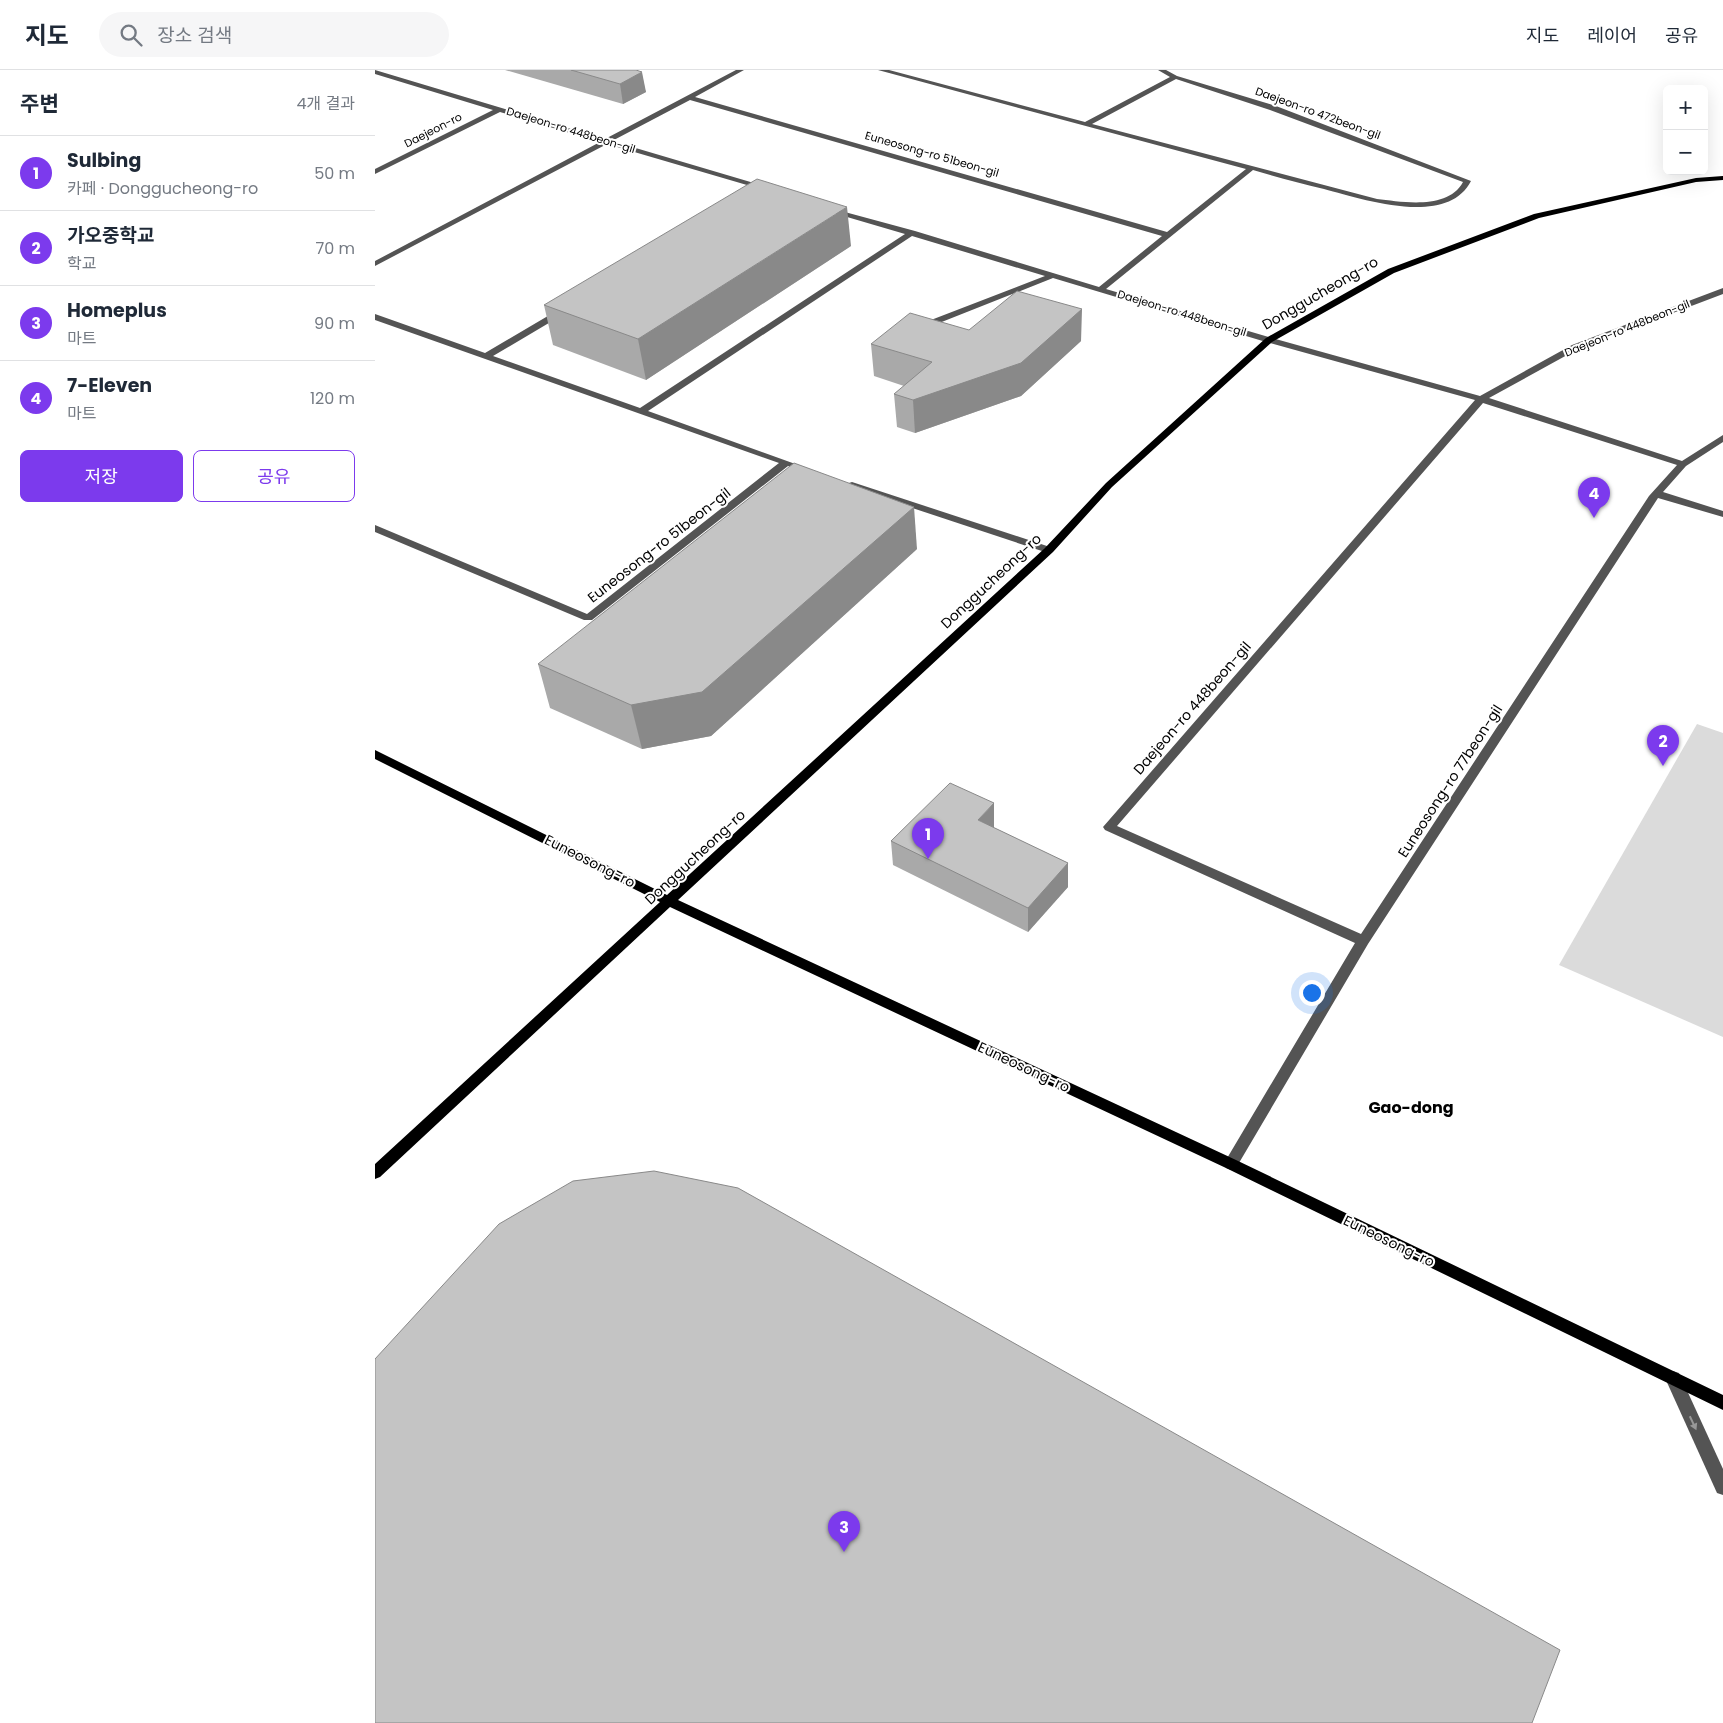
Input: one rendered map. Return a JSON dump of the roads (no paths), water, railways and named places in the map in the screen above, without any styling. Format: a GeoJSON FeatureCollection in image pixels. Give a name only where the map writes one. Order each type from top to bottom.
{"type":"FeatureCollection","features":[{"type":"Feature","properties":{"kind":"main road","name":"Donggucheong-ro"},"geometry":{"type":"LineString","coordinates":[[375,1173],[1049,550],[1109,485],[1269,340],[1391,271],[1537,216],[1696,180],[1723,178]]}},
{"type":"Feature","properties":{"kind":"main road","name":"Euneosong-ro"},"geometry":{"type":"LineString","coordinates":[[375,754],[670,902],[1231,1164],[1723,1403]]}},
{"type":"Feature","properties":{"kind":"street"},"geometry":{"type":"LineString","coordinates":[[375,264],[741,70]]}},
{"type":"Feature","properties":{"kind":"street"},"geometry":{"type":"LineString","coordinates":[[881,70],[1251,168]]}},
{"type":"Feature","properties":{"kind":"street","name":"Daejeon-ro 472beon-gil"},"geometry":{"type":"LineString","coordinates":[[1161,70],[1175,77],[1273,108],[1467,181],[1460,193],[1443,200],[1400,204],[1377,201],[1251,168]]}},
{"type":"Feature","properties":{"kind":"street","name":"Daejeon-ro 448beon-gil"},"geometry":{"type":"LineString","coordinates":[[375,72],[776,193]]}},
{"type":"Feature","properties":{"kind":"street"},"geometry":{"type":"LineString","coordinates":[[1086,124],[1175,77]]}},
{"type":"Feature","properties":{"kind":"street","name":"Euneosong-ro 51beon-gil"},"geometry":{"type":"LineString","coordinates":[[690,98],[1168,235]]}},
{"type":"Feature","properties":{"kind":"street","name":"Daejeon-ro"},"geometry":{"type":"LineString","coordinates":[[375,172],[501,109]]}},
{"type":"Feature","properties":{"kind":"street"},"geometry":{"type":"LineString","coordinates":[[1101,289],[1251,168]]}},
{"type":"Feature","properties":{"kind":"street"},"geometry":{"type":"LineString","coordinates":[[759,195],[767,190]]}},
{"type":"Feature","properties":{"kind":"street","name":"Daejeon-ro 448beon-gil"},"geometry":{"type":"LineString","coordinates":[[821,206],[1269,340],[1481,399],[1683,464]]}},
{"type":"Feature","properties":{"kind":"street"},"geometry":{"type":"LineString","coordinates":[[641,411],[912,233]]}},
{"type":"Feature","properties":{"kind":"street"},"geometry":{"type":"LineString","coordinates":[[913,331],[1054,275]]}},
{"type":"Feature","properties":{"kind":"street","name":"Daejeon-ro 448beon-gil"},"geometry":{"type":"LineString","coordinates":[[1363,941],[1109,827],[1481,399],[1575,347],[1723,291]]}},
{"type":"Feature","properties":{"kind":"street"},"geometry":{"type":"LineString","coordinates":[[486,356],[571,306]]}},
{"type":"Feature","properties":{"kind":"street"},"geometry":{"type":"LineString","coordinates":[[375,317],[815,472]]}},
{"type":"Feature","properties":{"kind":"street","name":"Euneosong-ro 77beon-gil"},"geometry":{"type":"LineString","coordinates":[[1231,1164],[1363,941],[1657,493],[1683,464],[1723,438]]}},
{"type":"Feature","properties":{"kind":"street","name":"Euneosong-ro 51beon-gil"},"geometry":{"type":"LineString","coordinates":[[375,528],[588,618],[787,463]]}},
{"type":"Feature","properties":{"kind":"street"},"geometry":{"type":"LineString","coordinates":[[843,482],[1049,550]]}},
{"type":"Feature","properties":{"kind":"street"},"geometry":{"type":"LineString","coordinates":[[1657,493],[1723,514]]}},
{"type":"Feature","properties":{"kind":"street"},"geometry":{"type":"LineString","coordinates":[[1673,1378],[1723,1487]]}},
{"type":"Feature","properties":{"kind":"place","name":"7-Eleven"},"geometry":{"type":"Point","coordinates":[1594,518]}},
{"type":"Feature","properties":{"kind":"place","name":"가오중학교"},"geometry":{"type":"Point","coordinates":[1663,766]}},
{"type":"Feature","properties":{"kind":"place","name":"Sulbing"},"geometry":{"type":"Point","coordinates":[928,859]}},
{"type":"Feature","properties":{"kind":"place","name":"Homeplus"},"geometry":{"type":"Point","coordinates":[844,1552]}},
{"type":"Feature","properties":{"kind":"district","name":"Gao-dong"},"geometry":{"type":"Point","coordinates":[1411,1107]}}]}
